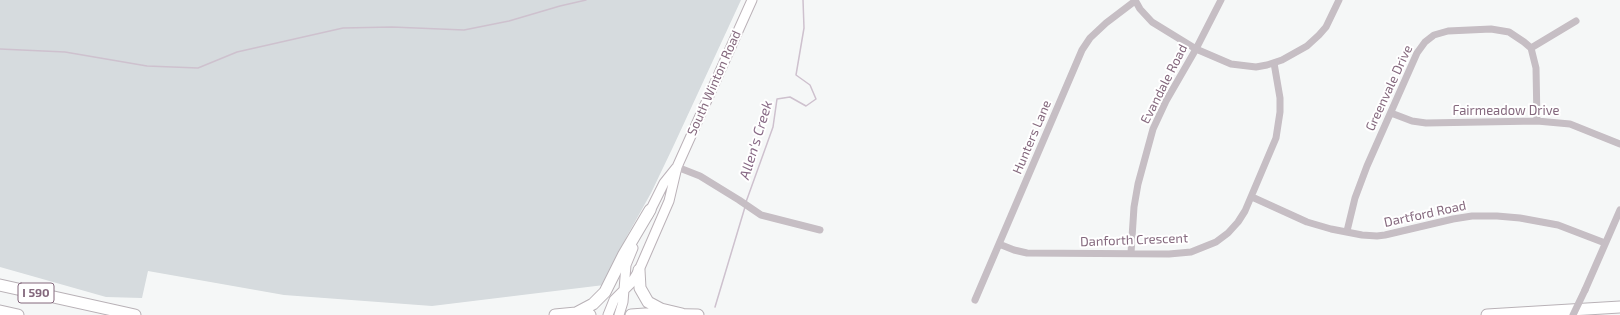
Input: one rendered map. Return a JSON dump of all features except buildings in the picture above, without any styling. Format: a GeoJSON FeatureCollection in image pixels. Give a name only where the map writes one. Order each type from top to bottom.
{"type":"FeatureCollection","features":[{"type":"Feature","properties":{"kind":"highway"},"geometry":{"type":"LineString","coordinates":[[576,313],[593,304],[605,292],[622,258],[650,210]]}},
{"type":"Feature","properties":{"kind":"highway"},"geometry":{"type":"LineString","coordinates":[[639,270],[640,288],[648,302],[661,310],[682,314]]}},
{"type":"Feature","properties":{"kind":"highway","name":"I 590"},"geometry":{"type":"LineString","coordinates":[[0,285],[135,315]]}},
{"type":"Feature","properties":{"kind":"highway"},"geometry":{"type":"LineString","coordinates":[[1487,315],[1620,307]]}},
{"type":"Feature","properties":{"kind":"highway","name":"I 590"},"geometry":{"type":"LineString","coordinates":[[0,311],[18,315]]}},
{"type":"Feature","properties":{"kind":"highway"},"geometry":{"type":"LineString","coordinates":[[555,315],[576,313],[586,313],[590,315]]}},
{"type":"Feature","properties":{"kind":"highway"},"geometry":{"type":"LineString","coordinates":[[631,315],[698,315]]}},
{"type":"Feature","properties":{"kind":"main road","name":"South Winton Road"},"geometry":{"type":"LineString","coordinates":[[608,315],[614,300],[634,279],[639,270],[669,200],[677,167],[752,0]]}},
{"type":"Feature","properties":{"kind":"main road","name":"South Winton Road"},"geometry":{"type":"LineString","coordinates":[[619,315],[623,304],[627,262],[650,210],[664,183],[677,167]]}},
{"type":"Feature","properties":{"kind":"street","name":"Evandale Road"},"geometry":{"type":"LineString","coordinates":[[1131,253],[1136,192],[1140,171],[1150,139],[1166,101],[1196,49],[1221,0]]}},
{"type":"Feature","properties":{"kind":"street"},"geometry":{"type":"LineString","coordinates":[[1135,1],[1146,16],[1156,25],[1196,49],[1219,60],[1237,65],[1256,67],[1274,63],[1302,50],[1319,35],[1328,22],[1339,0]]}},
{"type":"Feature","properties":{"kind":"street","name":"Hunters Lane"},"geometry":{"type":"LineString","coordinates":[[975,300],[1082,50],[1090,38],[1106,23],[1135,1]]}},
{"type":"Feature","properties":{"kind":"street"},"geometry":{"type":"LineString","coordinates":[[1537,121],[1537,74],[1531,48],[1576,21]]}},
{"type":"Feature","properties":{"kind":"street","name":"Greenvale Drive"},"geometry":{"type":"LineString","coordinates":[[1347,231],[1360,180],[1417,53],[1425,42],[1434,35],[1448,31],[1502,30],[1519,38],[1531,48]]}},
{"type":"Feature","properties":{"kind":"street","name":"Danforth Crescent"},"geometry":{"type":"LineString","coordinates":[[999,244],[1027,254],[1179,253],[1203,248],[1216,242],[1228,233],[1238,222],[1252,197],[1271,152],[1279,124],[1280,98],[1274,63]]}},
{"type":"Feature","properties":{"kind":"street","name":"Fairmeadow Drive"},"geometry":{"type":"LineString","coordinates":[[1391,113],[1412,121],[1426,123],[1537,121],[1570,124],[1620,144]]}},
{"type":"Feature","properties":{"kind":"street"},"geometry":{"type":"LineString","coordinates":[[677,167],[700,176],[761,215],[820,230]]}},
{"type":"Feature","properties":{"kind":"street","name":"Dartford Road"},"geometry":{"type":"LineString","coordinates":[[1252,197],[1307,222],[1331,229],[1377,236],[1393,234],[1433,222],[1453,218],[1497,216],[1526,218],[1558,225],[1605,243]]}},
{"type":"Feature","properties":{"kind":"street"},"geometry":{"type":"LineString","coordinates":[[1573,315],[1620,212]]}},
{"type":"Feature","properties":{"kind":"shaded area"},"geometry":{"type":"Polygon","coordinates":[[[0,0],[741,0],[651,193],[627,236],[604,285],[432,306],[284,295],[148,271],[142,298],[106,297],[0,267],[0,0]]]}},
{"type":"Feature","properties":{"kind":"waterway"},"geometry":{"type":"LineString","coordinates":[[0,49],[65,52],[147,66],[198,68],[237,52],[343,28],[392,27],[464,30],[509,21],[586,0]]}},
{"type":"Feature","properties":{"kind":"waterway","name":"Allen's Creek"},"geometry":{"type":"LineString","coordinates":[[746,202],[773,127],[777,99],[790,97],[806,106],[816,99],[810,85],[796,75],[804,28],[803,0]]}},
{"type":"Feature","properties":{"kind":"waterway","name":"Allen's Creek"},"geometry":{"type":"LineString","coordinates":[[715,307],[745,207]]}}]}
